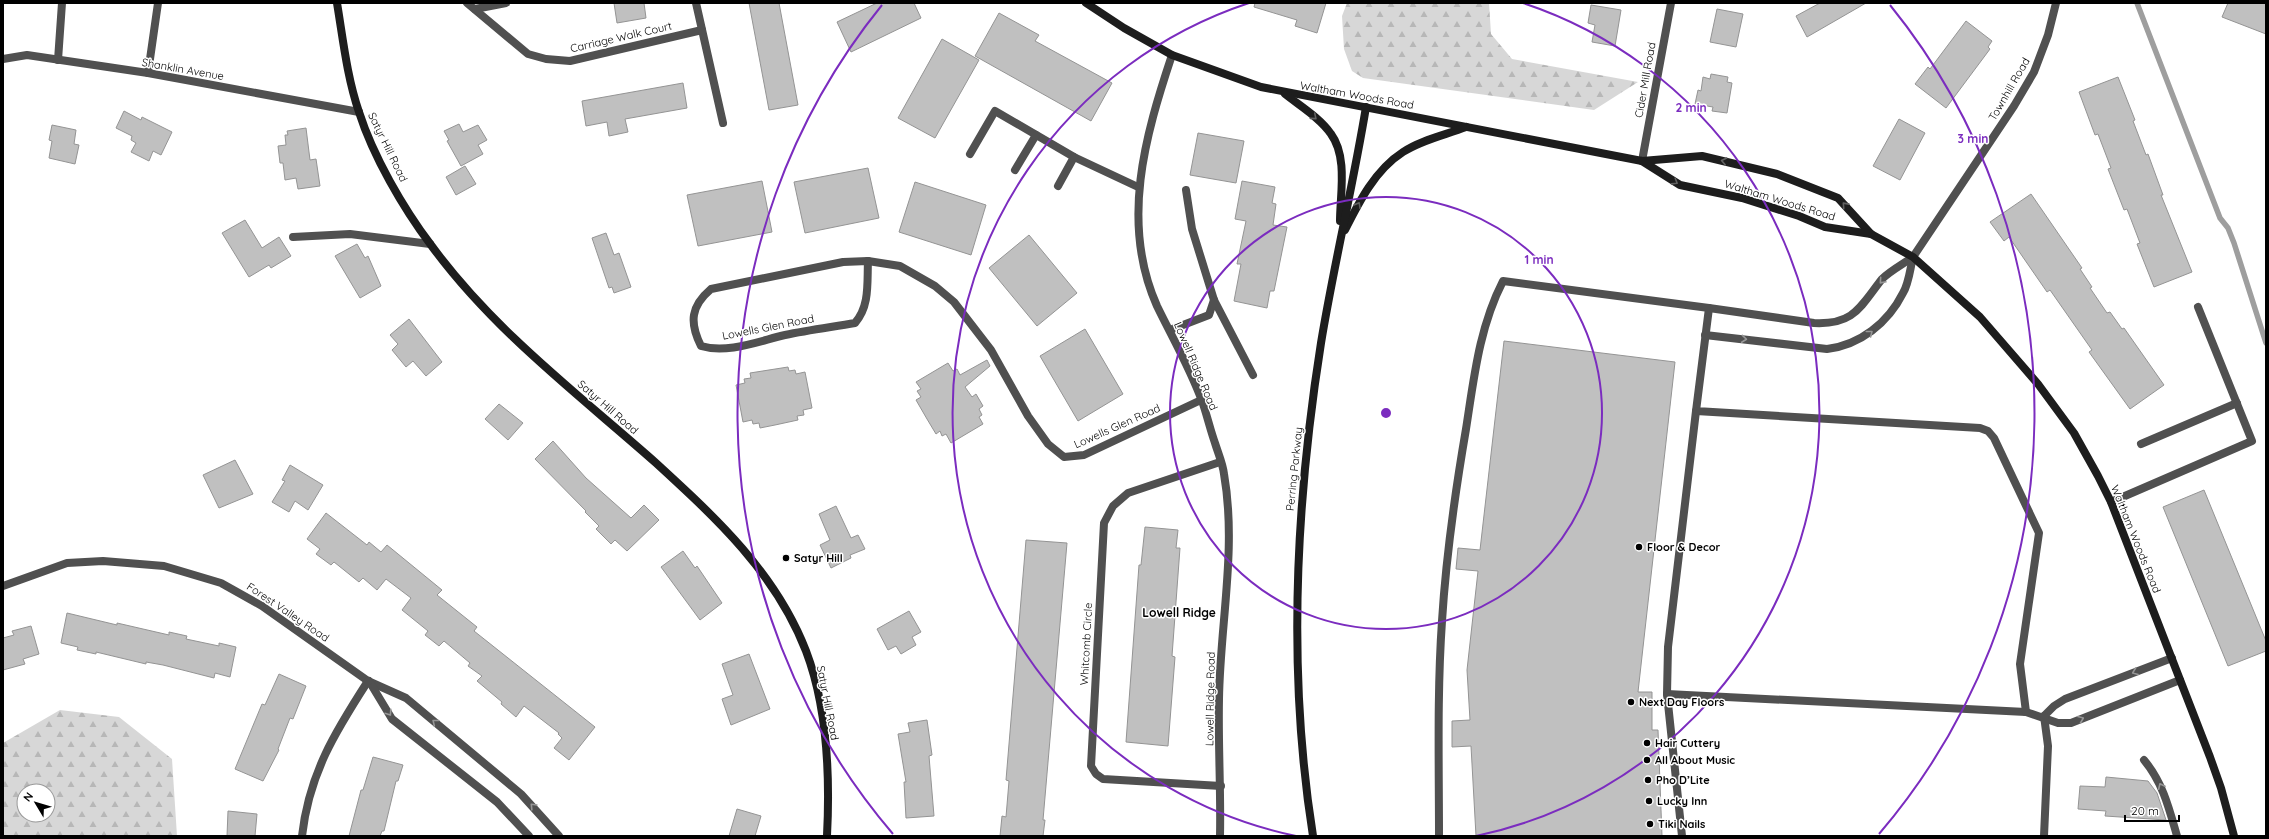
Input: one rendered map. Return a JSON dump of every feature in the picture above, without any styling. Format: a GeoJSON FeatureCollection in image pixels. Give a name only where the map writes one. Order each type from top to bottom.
{"type":"FeatureCollection","features":[{"type":"Feature","properties":{"kind":"street"},"geometry":{"type":"LineString","coordinates":[[58,60],[62,3]]}},
{"type":"Feature","properties":{"kind":"street"},"geometry":{"type":"LineString","coordinates":[[148,73],[158,3]]}},
{"type":"Feature","properties":{"kind":"street","name":"Satyr Hill Road"},"geometry":{"type":"LineString","coordinates":[[337,3],[345,52],[359,112],[387,175],[430,244],[468,291],[499,324],[710,513],[748,554],[765,576],[795,626],[806,653],[815,683],[826,752],[827,836]]}},
{"type":"Feature","properties":{"kind":"street","name":"Carriage Walk Court"},"geometry":{"type":"LineString","coordinates":[[467,3],[528,54],[546,59],[570,61],[702,30]]}},
{"type":"Feature","properties":{"kind":"street"},"geometry":{"type":"LineString","coordinates":[[474,9],[506,3]]}},
{"type":"Feature","properties":{"kind":"street"},"geometry":{"type":"LineString","coordinates":[[696,3],[723,123]]}},
{"type":"Feature","properties":{"kind":"street","name":"Waltham Woods Road"},"geometry":{"type":"LineString","coordinates":[[1086,3],[1124,28],[1172,55],[1238,80],[1284,93],[1366,107],[1642,161],[1702,156],[1777,174],[1838,198],[1871,234],[1913,258],[1980,317],[2038,384],[2074,433],[2112,502],[2221,788],[2234,836]]}},
{"type":"Feature","properties":{"kind":"street","name":"Cider Mill Road"},"geometry":{"type":"LineString","coordinates":[[1642,161],[1671,3]]}},
{"type":"Feature","properties":{"kind":"street","name":"Townhill Road"},"geometry":{"type":"LineString","coordinates":[[1913,258],[2026,86],[2048,36],[2056,3]]}},
{"type":"Feature","properties":{"kind":"street","name":"Shanklin Avenue"},"geometry":{"type":"LineString","coordinates":[[3,59],[27,55],[148,73],[359,112]]}},
{"type":"Feature","properties":{"kind":"street","name":"Lowell Ridge Road"},"geometry":{"type":"LineString","coordinates":[[1172,55],[1148,133],[1138,186],[1138,212],[1142,251],[1149,285],[1201,400],[1220,462],[1226,488],[1228,547],[1219,699],[1221,786],[1220,836]]}},
{"type":"Feature","properties":{"kind":"street"},"geometry":{"type":"LineString","coordinates":[[1284,93],[1320,122],[1332,134],[1337,146],[1341,161],[1340,240]]}},
{"type":"Feature","properties":{"kind":"street","name":"Perring Parkway"},"geometry":{"type":"LineString","coordinates":[[1313,836],[1301,739],[1296,619],[1300,521],[1306,450],[1321,343],[1366,107]]}},
{"type":"Feature","properties":{"kind":"street"},"geometry":{"type":"LineString","coordinates":[[970,154],[995,111],[1036,136],[1074,156],[1138,186]]}},
{"type":"Feature","properties":{"kind":"street"},"geometry":{"type":"LineString","coordinates":[[1340,240],[1358,203],[1390,162],[1404,152],[1424,142],[1466,127]]}},
{"type":"Feature","properties":{"kind":"street"},"geometry":{"type":"LineString","coordinates":[[1015,170],[1036,136]]}},
{"type":"Feature","properties":{"kind":"street"},"geometry":{"type":"LineString","coordinates":[[1058,186],[1074,156]]}},
{"type":"Feature","properties":{"kind":"street","name":"Waltham Woods Road"},"geometry":{"type":"LineString","coordinates":[[1642,161],[1680,185],[1756,203],[1799,216],[1825,227],[1871,234]]}},
{"type":"Feature","properties":{"kind":"street"},"geometry":{"type":"LineString","coordinates":[[1186,190],[1192,230],[1214,300],[1253,375]]}},
{"type":"Feature","properties":{"kind":"street"},"geometry":{"type":"LineString","coordinates":[[293,237],[350,234],[430,244]]}},
{"type":"Feature","properties":{"kind":"street"},"geometry":{"type":"LineString","coordinates":[[1439,836],[1441,646],[1446,560],[1454,501],[1481,337],[1491,303],[1502,281],[1829,324],[1842,321],[1856,313],[1883,278],[1913,258]]}},
{"type":"Feature","properties":{"kind":"street"},"geometry":{"type":"LineString","coordinates":[[1705,335],[1827,349],[1843,347],[1862,339],[1876,328],[1890,311],[1904,293],[1913,258]]}},
{"type":"Feature","properties":{"kind":"street","name":"Lowells Glen Road"},"geometry":{"type":"LineString","coordinates":[[868,261],[866,302],[862,314],[855,323],[786,335],[737,346],[710,348],[701,346],[696,337],[693,309],[700,298],[711,289],[843,262],[868,261],[900,266],[935,286],[954,302],[991,350],[1028,416],[1048,444],[1064,457],[1084,455],[1201,400]]}},
{"type":"Feature","properties":{"kind":"street"},"geometry":{"type":"LineString","coordinates":[[1170,330],[1209,315],[1214,300]]}},
{"type":"Feature","properties":{"kind":"street"},"geometry":{"type":"LineString","coordinates":[[2112,502],[2252,441],[2198,307]]}},
{"type":"Feature","properties":{"kind":"street"},"geometry":{"type":"LineString","coordinates":[[1682,836],[1667,694],[1668,647],[1709,308]]}},
{"type":"Feature","properties":{"kind":"street"},"geometry":{"type":"LineString","coordinates":[[2141,444],[2237,403]]}},
{"type":"Feature","properties":{"kind":"street"},"geometry":{"type":"LineString","coordinates":[[1696,411],[1980,428],[1988,431],[1994,438],[2039,533],[2020,664],[2026,712]]}},
{"type":"Feature","properties":{"kind":"street","name":"Whitcomb Circle"},"geometry":{"type":"LineString","coordinates":[[1220,462],[1128,493],[1113,506],[1104,522],[1091,766],[1096,774],[1103,779],[1221,786]]}},
{"type":"Feature","properties":{"kind":"street","name":"Forest Valley Road"},"geometry":{"type":"LineString","coordinates":[[3,586],[67,563],[103,561],[164,566],[228,586],[262,606],[368,681],[406,698],[522,794],[559,836]]}},
{"type":"Feature","properties":{"kind":"street"},"geometry":{"type":"LineString","coordinates":[[2044,716],[2054,706],[2065,699],[2172,658]]}},
{"type":"Feature","properties":{"kind":"street"},"geometry":{"type":"LineString","coordinates":[[1667,694],[2026,712],[2044,716],[2058,722],[2071,723],[2180,680]]}},
{"type":"Feature","properties":{"kind":"street"},"geometry":{"type":"LineString","coordinates":[[302,836],[311,790],[328,746],[368,681]]}},
{"type":"Feature","properties":{"kind":"street","name":"Forest Valley Road"},"geometry":{"type":"LineString","coordinates":[[368,681],[392,719],[497,802],[529,836]]}},
{"type":"Feature","properties":{"kind":"street"},"geometry":{"type":"LineString","coordinates":[[2044,716],[2048,746],[2044,836]]}},
{"type":"Feature","properties":{"kind":"street"},"geometry":{"type":"LineString","coordinates":[[2144,760],[2154,772],[2162,788],[2177,836]]}},
{"type":"Feature","properties":{"kind":"green space"},"geometry":{"type":"Polygon","coordinates":[[[1347,3],[1489,3],[1491,34],[1512,59],[1638,82],[1594,110],[1363,78],[1352,71],[1344,49],[1342,16],[1347,3]]]}},
{"type":"Feature","properties":{"kind":"green space"},"geometry":{"type":"Polygon","coordinates":[[[60,710],[119,717],[172,759],[177,836],[3,836],[3,743],[60,710]]]}},
{"type":"Feature","properties":{"kind":"building"},"geometry":{"type":"Polygon","coordinates":[[[614,3],[644,3],[646,18],[617,23],[614,3]]]}},
{"type":"Feature","properties":{"kind":"building"},"geometry":{"type":"Polygon","coordinates":[[[749,3],[779,3],[798,105],[769,110],[749,3]]]}},
{"type":"Feature","properties":{"kind":"building"},"geometry":{"type":"Polygon","coordinates":[[[877,3],[914,3],[921,18],[851,52],[837,22],[877,3]]]}},
{"type":"Feature","properties":{"kind":"building"},"geometry":{"type":"Polygon","coordinates":[[[1255,3],[1326,3],[1317,33],[1295,26],[1297,20],[1254,7],[1255,3]]]}},
{"type":"Feature","properties":{"kind":"building"},"geometry":{"type":"Polygon","coordinates":[[[1820,3],[1866,3],[1807,37],[1796,16],[1820,3]]]}},
{"type":"Feature","properties":{"kind":"building"},"geometry":{"type":"Polygon","coordinates":[[[2228,3],[2266,3],[2266,34],[2222,17],[2228,3]]]}},
{"type":"Feature","properties":{"kind":"building"},"geometry":{"type":"Polygon","coordinates":[[[1591,5],[1621,10],[1615,46],[1592,42],[1595,25],[1588,23],[1591,5]]]}},
{"type":"Feature","properties":{"kind":"building"},"geometry":{"type":"Polygon","coordinates":[[[1717,9],[1743,14],[1736,47],[1710,42],[1717,9]]]}},
{"type":"Feature","properties":{"kind":"building"},"geometry":{"type":"Polygon","coordinates":[[[999,13],[1039,35],[1035,41],[1112,83],[1091,121],[975,56],[999,13]]]}},
{"type":"Feature","properties":{"kind":"building"},"geometry":{"type":"Polygon","coordinates":[[[1966,21],[1992,41],[1988,47],[1990,49],[1946,108],[1915,84],[1928,67],[1930,69],[1966,21]]]}},
{"type":"Feature","properties":{"kind":"building"},"geometry":{"type":"Polygon","coordinates":[[[942,39],[979,60],[935,138],[898,118],[942,39]]]}},
{"type":"Feature","properties":{"kind":"building"},"geometry":{"type":"Polygon","coordinates":[[[1711,74],[1728,77],[1727,82],[1732,83],[1727,113],[1712,111],[1713,107],[1695,104],[1698,90],[1701,91],[1703,77],[1710,79],[1711,74]]]}},
{"type":"Feature","properties":{"kind":"building"},"geometry":{"type":"Polygon","coordinates":[[[2118,77],[2135,120],[2133,121],[2146,155],[2148,154],[2163,195],[2161,195],[2192,272],[2154,287],[2137,244],[2140,243],[2127,209],[2124,210],[2108,169],[2111,168],[2098,134],[2095,135],[2079,92],[2118,77]]]}},
{"type":"Feature","properties":{"kind":"building"},"geometry":{"type":"Polygon","coordinates":[[[683,83],[687,108],[625,119],[628,132],[609,136],[607,122],[586,126],[582,101],[683,83]]]}},
{"type":"Feature","properties":{"kind":"building"},"geometry":{"type":"Polygon","coordinates":[[[124,111],[141,120],[142,117],[172,132],[161,155],[153,151],[149,161],[131,152],[136,143],[131,140],[132,136],[116,128],[124,111]]]}},
{"type":"Feature","properties":{"kind":"building"},"geometry":{"type":"Polygon","coordinates":[[[1899,119],[1925,133],[1900,180],[1873,166],[1899,119]]]}},
{"type":"Feature","properties":{"kind":"building"},"geometry":{"type":"Polygon","coordinates":[[[459,124],[463,132],[478,125],[487,140],[478,145],[483,154],[461,166],[447,141],[449,140],[444,131],[459,124]]]}},
{"type":"Feature","properties":{"kind":"building"},"geometry":{"type":"Polygon","coordinates":[[[52,125],[76,130],[74,144],[79,145],[75,164],[49,158],[52,141],[49,140],[52,125]]]}},
{"type":"Feature","properties":{"kind":"building"},"geometry":{"type":"Polygon","coordinates":[[[306,128],[310,160],[316,159],[320,186],[298,189],[296,178],[285,180],[283,163],[280,163],[278,146],[286,145],[285,135],[288,135],[287,131],[306,128]]]}},
{"type":"Feature","properties":{"kind":"building"},"geometry":{"type":"Polygon","coordinates":[[[1198,133],[1244,141],[1236,183],[1190,175],[1198,133]]]}},
{"type":"Feature","properties":{"kind":"building"},"geometry":{"type":"Polygon","coordinates":[[[465,166],[476,184],[456,195],[446,177],[465,166]]]}},
{"type":"Feature","properties":{"kind":"building"},"geometry":{"type":"Polygon","coordinates":[[[868,168],[879,218],[805,233],[794,182],[868,168]]]}},
{"type":"Feature","properties":{"kind":"building"},"geometry":{"type":"Polygon","coordinates":[[[762,181],[772,232],[698,246],[687,195],[762,181]]]}},
{"type":"Feature","properties":{"kind":"building"},"geometry":{"type":"Polygon","coordinates":[[[1242,181],[1275,187],[1272,203],[1276,204],[1273,225],[1287,227],[1274,291],[1270,291],[1267,308],[1234,301],[1241,264],[1237,264],[1246,221],[1235,219],[1242,181]]]}},
{"type":"Feature","properties":{"kind":"building"},"geometry":{"type":"Polygon","coordinates":[[[915,182],[986,205],[971,255],[899,232],[915,182]]]}},
{"type":"Feature","properties":{"kind":"building"},"geometry":{"type":"Polygon","coordinates":[[[2031,194],[2082,268],[2080,269],[2092,287],[2090,288],[2107,313],[2110,312],[2122,329],[2124,328],[2164,385],[2130,409],[2089,352],[2092,350],[2050,290],[2047,292],[2009,237],[2004,241],[1990,222],[2031,194]]]}},
{"type":"Feature","properties":{"kind":"building"},"geometry":{"type":"Polygon","coordinates":[[[245,220],[262,248],[279,237],[291,256],[271,268],[269,265],[249,277],[222,233],[245,220]]]}},
{"type":"Feature","properties":{"kind":"building"},"geometry":{"type":"Polygon","coordinates":[[[606,233],[614,255],[619,253],[631,287],[614,293],[612,287],[609,288],[592,238],[606,233]]]}},
{"type":"Feature","properties":{"kind":"building"},"geometry":{"type":"Polygon","coordinates":[[[1029,235],[1077,293],[1037,326],[989,268],[1029,235]]]}},
{"type":"Feature","properties":{"kind":"building"},"geometry":{"type":"Polygon","coordinates":[[[357,244],[365,258],[368,256],[381,286],[360,298],[335,256],[357,244]]]}},
{"type":"Feature","properties":{"kind":"building"},"geometry":{"type":"Polygon","coordinates":[[[409,319],[442,362],[426,376],[413,361],[406,367],[392,350],[398,344],[390,335],[409,319]]]}},
{"type":"Feature","properties":{"kind":"building"},"geometry":{"type":"Polygon","coordinates":[[[1085,329],[1123,394],[1078,421],[1040,356],[1085,329]]]}},
{"type":"Feature","properties":{"kind":"building"},"geometry":{"type":"Polygon","coordinates":[[[1504,341],[1675,362],[1638,692],[1652,692],[1652,730],[1658,730],[1662,836],[1476,836],[1471,746],[1452,747],[1452,721],[1470,720],[1467,670],[1478,571],[1456,569],[1458,548],[1480,550],[1504,341]]]}},
{"type":"Feature","properties":{"kind":"building"},"geometry":{"type":"Polygon","coordinates":[[[987,360],[990,366],[965,387],[972,397],[976,394],[983,406],[979,409],[982,415],[979,417],[983,424],[951,443],[946,434],[942,436],[940,431],[936,434],[916,400],[921,397],[917,391],[921,389],[916,382],[948,363],[953,371],[957,369],[960,375],[987,360]]]}},
{"type":"Feature","properties":{"kind":"building"},"geometry":{"type":"Polygon","coordinates":[[[788,367],[789,371],[795,370],[796,374],[805,372],[812,408],[803,410],[804,415],[797,416],[798,420],[775,425],[760,428],[759,423],[753,424],[752,420],[743,422],[736,385],[745,383],[744,379],[751,378],[750,373],[788,367]]]}},
{"type":"Feature","properties":{"kind":"building"},"geometry":{"type":"Polygon","coordinates":[[[499,404],[523,423],[508,440],[485,419],[499,404]]]}},
{"type":"Feature","properties":{"kind":"building"},"geometry":{"type":"Polygon","coordinates":[[[553,441],[586,478],[631,518],[644,505],[659,520],[627,551],[615,540],[611,544],[596,529],[599,526],[585,512],[586,511],[535,459],[553,441]]]}},
{"type":"Feature","properties":{"kind":"building"},"geometry":{"type":"Polygon","coordinates":[[[235,460],[253,494],[219,508],[203,475],[235,460]]]}},
{"type":"Feature","properties":{"kind":"building"},"geometry":{"type":"Polygon","coordinates":[[[290,465],[323,485],[308,510],[295,501],[289,512],[272,502],[285,481],[282,480],[290,465]]]}},
{"type":"Feature","properties":{"kind":"building"},"geometry":{"type":"Polygon","coordinates":[[[2204,490],[2266,641],[2266,651],[2228,666],[2163,507],[2204,490]]]}},
{"type":"Feature","properties":{"kind":"building"},"geometry":{"type":"Polygon","coordinates":[[[836,506],[851,538],[858,535],[865,549],[850,555],[851,558],[831,568],[820,545],[830,540],[819,514],[836,506]]]}},
{"type":"Feature","properties":{"kind":"building"},"geometry":{"type":"Polygon","coordinates":[[[326,513],[367,545],[369,542],[381,552],[387,545],[442,590],[437,595],[477,627],[474,631],[595,727],[569,760],[554,748],[562,738],[558,734],[559,733],[524,706],[516,717],[501,704],[502,702],[477,681],[482,676],[468,666],[470,663],[444,641],[439,646],[425,635],[428,631],[402,610],[411,598],[386,579],[377,590],[363,578],[359,582],[334,562],[331,565],[316,554],[320,549],[307,539],[326,513]]]}},
{"type":"Feature","properties":{"kind":"building"},"geometry":{"type":"Polygon","coordinates":[[[1145,527],[1178,530],[1176,548],[1180,548],[1172,656],[1175,657],[1168,746],[1126,742],[1139,565],[1141,565],[1145,527]]]}},
{"type":"Feature","properties":{"kind":"building"},"geometry":{"type":"Polygon","coordinates":[[[1026,540],[1067,543],[1043,820],[1045,820],[1043,836],[1000,836],[1002,816],[1006,817],[1009,781],[1006,780],[1026,540]]]}},
{"type":"Feature","properties":{"kind":"building"},"geometry":{"type":"Polygon","coordinates":[[[683,551],[695,568],[697,566],[722,603],[700,620],[661,567],[683,551]]]}},
{"type":"Feature","properties":{"kind":"building"},"geometry":{"type":"Polygon","coordinates":[[[909,611],[921,632],[912,637],[916,645],[901,654],[896,646],[888,650],[877,629],[909,611]]]}},
{"type":"Feature","properties":{"kind":"building"},"geometry":{"type":"Polygon","coordinates":[[[67,613],[169,635],[169,632],[187,636],[186,639],[219,646],[219,643],[236,647],[230,677],[215,673],[214,678],[163,665],[146,662],[146,664],[96,652],[96,654],[77,650],[78,647],[61,643],[67,613]]]}},
{"type":"Feature","properties":{"kind":"building"},"geometry":{"type":"Polygon","coordinates":[[[31,626],[39,654],[23,659],[25,664],[3,670],[3,638],[14,635],[12,631],[31,626]]]}},
{"type":"Feature","properties":{"kind":"building"},"geometry":{"type":"Polygon","coordinates":[[[749,654],[770,709],[731,725],[722,699],[733,695],[722,664],[749,654]]]}},
{"type":"Feature","properties":{"kind":"building"},"geometry":{"type":"Polygon","coordinates":[[[279,674],[306,686],[293,719],[290,718],[278,749],[279,750],[263,781],[235,769],[262,704],[265,705],[279,674]]]}},
{"type":"Feature","properties":{"kind":"building"},"geometry":{"type":"Polygon","coordinates":[[[927,720],[932,755],[929,756],[934,816],[906,818],[904,782],[906,782],[898,734],[910,732],[908,723],[927,720]]]}},
{"type":"Feature","properties":{"kind":"building"},"geometry":{"type":"Polygon","coordinates":[[[373,757],[403,765],[398,781],[396,781],[384,831],[382,831],[380,836],[349,836],[361,790],[363,790],[373,757]]]}},
{"type":"Feature","properties":{"kind":"building"},"geometry":{"type":"Polygon","coordinates":[[[2106,777],[2148,781],[2157,793],[2166,820],[2105,816],[2106,811],[2078,809],[2080,786],[2105,787],[2106,777]]]}},
{"type":"Feature","properties":{"kind":"building"},"geometry":{"type":"Polygon","coordinates":[[[737,809],[761,816],[755,836],[729,836],[737,809]]]}},
{"type":"Feature","properties":{"kind":"building"},"geometry":{"type":"Polygon","coordinates":[[[228,811],[257,814],[255,836],[227,836],[228,811]]]}},
{"type":"Feature","properties":{"kind":"waterway"},"geometry":{"type":"LineString","coordinates":[[2137,3],[2220,218],[2228,228],[2234,243],[2266,343]]}},
{"type":"Feature","properties":{"kind":"place","name":"Floor & Decor"},"geometry":{"type":"Point","coordinates":[1639,547]}},
{"type":"Feature","properties":{"kind":"place","name":"Satyr Hill"},"geometry":{"type":"Point","coordinates":[786,558]}},
{"type":"Feature","properties":{"kind":"place","name":"Next Day Floors"},"geometry":{"type":"Point","coordinates":[1631,702]}},
{"type":"Feature","properties":{"kind":"place","name":"Hair Cuttery"},"geometry":{"type":"Point","coordinates":[1647,743]}},
{"type":"Feature","properties":{"kind":"place","name":"All About Music"},"geometry":{"type":"Point","coordinates":[1647,760]}},
{"type":"Feature","properties":{"kind":"place","name":"Pho D’Lite"},"geometry":{"type":"Point","coordinates":[1648,780]}},
{"type":"Feature","properties":{"kind":"place","name":"Lucky Inn"},"geometry":{"type":"Point","coordinates":[1649,801]}},
{"type":"Feature","properties":{"kind":"place","name":"Tiki Nails"},"geometry":{"type":"Point","coordinates":[1650,824]}},
{"type":"Feature","properties":{"kind":"district","name":"Lowell Ridge"},"geometry":{"type":"Point","coordinates":[1179,612]}}]}
